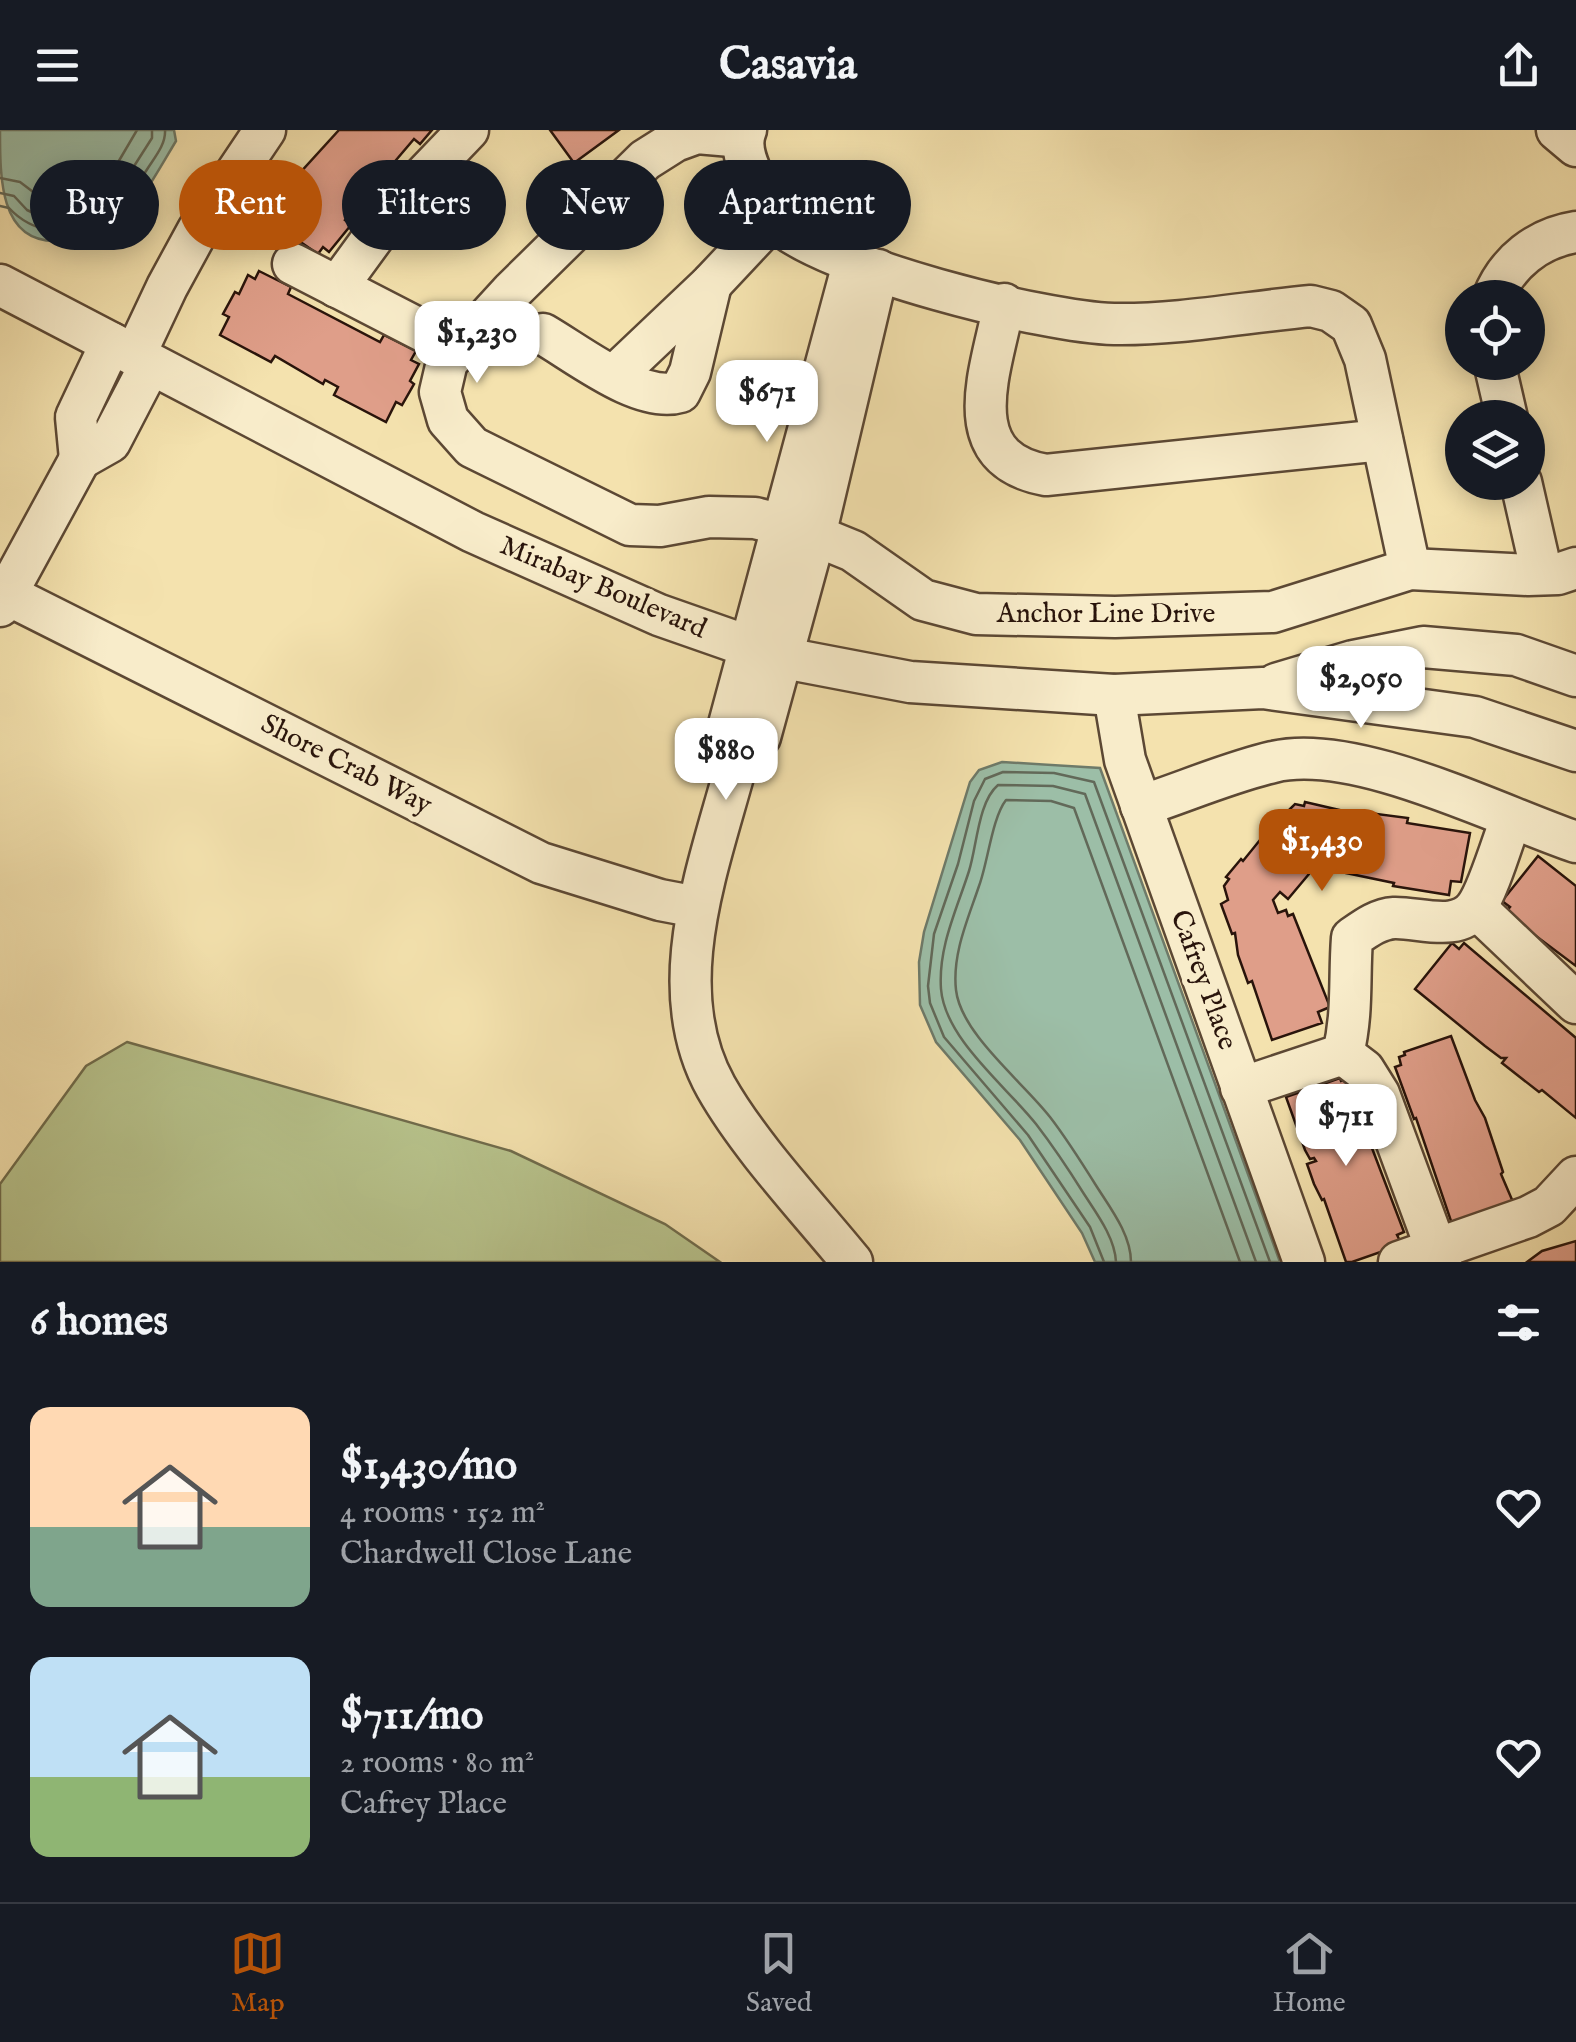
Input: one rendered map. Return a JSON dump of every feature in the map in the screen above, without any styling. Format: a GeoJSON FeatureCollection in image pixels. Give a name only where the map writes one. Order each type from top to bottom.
{"type":"FeatureCollection","features":[{"type":"Feature","properties":{"kind":"street"},"geometry":{"type":"LineString","coordinates":[[3,600],[80,459],[110,442],[132,354],[198,230],[265,130]]}},
{"type":"Feature","properties":{"kind":"street"},"geometry":{"type":"LineString","coordinates":[[337,287],[400,202],[468,130]]}},
{"type":"Feature","properties":{"kind":"street"},"geometry":{"type":"LineString","coordinates":[[1556,130],[1576,146]]}},
{"type":"Feature","properties":{"kind":"street"},"geometry":{"type":"LineString","coordinates":[[293,264],[458,349],[645,160],[697,132],[745,133],[747,160]]}},
{"type":"Feature","properties":{"kind":"street"},"geometry":{"type":"LineString","coordinates":[[1501,280],[1524,253],[1576,232]]}},
{"type":"Feature","properties":{"kind":"street"},"geometry":{"type":"LineString","coordinates":[[614,376],[743,250]]}},
{"type":"Feature","properties":{"kind":"street"},"geometry":{"type":"LineString","coordinates":[[823,250],[912,283],[1110,324],[1311,306],[1331,311],[1351,325],[1365,359],[1410,569]]}},
{"type":"Feature","properties":{"kind":"street"},"geometry":{"type":"LineString","coordinates":[[852,1262],[746,1130],[716,1086],[700,1049],[690,994],[697,908],[735,769],[728,728],[764,652],[866,265]]}},
{"type":"Feature","properties":{"kind":"street"},"geometry":{"type":"LineString","coordinates":[[543,334],[650,394],[667,396],[680,392],[690,372],[711,284]]}},
{"type":"Feature","properties":{"kind":"street","name":"Mirabay Boulevard"},"geometry":{"type":"LineString","coordinates":[[0,285],[473,532],[658,615],[764,652],[910,682],[1114,694],[1262,688],[1475,717],[1576,751]]}},
{"type":"Feature","properties":{"kind":"street"},"geometry":{"type":"LineString","coordinates":[[1004,304],[983,418],[990,439],[1004,458],[1024,471],[1046,475],[1382,440]]}},
{"type":"Feature","properties":{"kind":"street","name":"Anchor Line Drive"},"geometry":{"type":"LineString","coordinates":[[458,349],[447,362],[440,392],[448,420],[472,447],[630,526],[660,526],[709,516],[755,518],[854,551],[924,600],[976,614],[1115,618],[1273,612],[1410,569],[1559,571],[1529,500]]}},
{"type":"Feature","properties":{"kind":"street","name":"Shore Crab Way"},"geometry":{"type":"LineString","coordinates":[[3,600],[540,863],[697,908]]}},
{"type":"Feature","properties":{"kind":"street","name":"Mirabay Boulevard"},"geometry":{"type":"LineString","coordinates":[[1262,688],[1353,662],[1422,648],[1516,655],[1576,676]]}},
{"type":"Feature","properties":{"kind":"street","name":"Cafrey Place"},"geometry":{"type":"LineString","coordinates":[[1114,694],[1125,760],[1304,1262]]}},
{"type":"Feature","properties":{"kind":"street"},"geometry":{"type":"LineString","coordinates":[[1141,806],[1275,761],[1313,759],[1393,776],[1576,842]]}},
{"type":"Feature","properties":{"kind":"street"},"geometry":{"type":"LineString","coordinates":[[1344,1054],[1352,1002],[1352,938],[1368,926],[1394,918],[1430,922],[1460,919],[1476,908],[1511,819]]}},
{"type":"Feature","properties":{"kind":"street"},"geometry":{"type":"LineString","coordinates":[[1476,908],[1576,1003]]}},
{"type":"Feature","properties":{"kind":"street"},"geometry":{"type":"LineString","coordinates":[[1242,1088],[1344,1054]]}},
{"type":"Feature","properties":{"kind":"street"},"geometry":{"type":"LineString","coordinates":[[1344,1054],[1364,1070],[1379,1094],[1425,1258],[1549,1206],[1576,1177]]}},
{"type":"Feature","properties":{"kind":"shaded area"},"geometry":{"type":"Polygon","coordinates":[[[127,1042],[511,1151],[665,1224],[720,1262],[0,1262],[0,1184],[86,1066],[127,1042]]]}},
{"type":"Feature","properties":{"kind":"water"},"geometry":{"type":"Polygon","coordinates":[[[0,130],[174,130],[176,141],[159,169],[159,160],[30,160],[30,234],[13,219],[1,168],[0,130]]]}},
{"type":"Feature","properties":{"kind":"water"},"geometry":{"type":"Polygon","coordinates":[[[1002,762],[1100,768],[1280,1262],[1095,1262],[1082,1233],[1020,1140],[936,1042],[920,1005],[919,962],[924,932],[970,782],[979,770],[1002,762]]]}},
{"type":"Feature","properties":{"kind":"building"},"geometry":{"type":"Polygon","coordinates":[[[339,130],[432,130],[420,144],[414,139],[396,160],[342,160],[342,236],[329,252],[322,248],[322,160],[312,160],[339,130]]]}},
{"type":"Feature","properties":{"kind":"building"},"geometry":{"type":"Polygon","coordinates":[[[550,130],[619,130],[578,160],[572,160],[550,130]]]}},
{"type":"Feature","properties":{"kind":"building"},"geometry":{"type":"Polygon","coordinates":[[[259,271],[291,287],[288,294],[380,342],[384,335],[416,351],[411,360],[419,364],[410,381],[414,384],[402,405],[396,402],[386,422],[334,395],[338,387],[325,380],[323,384],[275,356],[271,362],[220,335],[229,317],[223,314],[235,292],[239,294],[248,275],[255,279],[259,271]]]}},
{"type":"Feature","properties":{"kind":"building"},"geometry":{"type":"Polygon","coordinates":[[[1305,802],[1361,815],[1362,812],[1408,818],[1407,823],[1470,833],[1461,882],[1451,881],[1449,895],[1317,867],[1319,856],[1308,855],[1298,865],[1309,874],[1288,899],[1280,892],[1273,900],[1278,913],[1286,910],[1288,916],[1293,914],[1330,1007],[1318,1012],[1322,1023],[1272,1040],[1221,904],[1228,900],[1226,877],[1281,814],[1295,804],[1304,806],[1305,802]]]}},
{"type":"Feature","properties":{"kind":"building"},"geometry":{"type":"Polygon","coordinates":[[[1538,856],[1576,886],[1576,966],[1505,913],[1510,907],[1502,901],[1538,856]]]}},
{"type":"Feature","properties":{"kind":"building"},"geometry":{"type":"Polygon","coordinates":[[[1452,943],[1459,949],[1464,943],[1576,1038],[1576,1118],[1502,1063],[1506,1058],[1485,1046],[1415,989],[1452,943]]]}},
{"type":"Feature","properties":{"kind":"building"},"geometry":{"type":"Polygon","coordinates":[[[1451,1036],[1485,1118],[1513,1202],[1452,1224],[1395,1067],[1401,1065],[1399,1057],[1404,1052],[1451,1036]]]}},
{"type":"Feature","properties":{"kind":"building"},"geometry":{"type":"Polygon","coordinates":[[[1340,1078],[1351,1078],[1367,1135],[1404,1232],[1397,1235],[1400,1241],[1395,1247],[1352,1262],[1346,1262],[1324,1199],[1314,1184],[1307,1164],[1316,1161],[1305,1150],[1286,1097],[1340,1078]]]}},
{"type":"Feature","properties":{"kind":"building"},"geometry":{"type":"Polygon","coordinates":[[[1576,1241],[1576,1262],[1527,1262],[1542,1251],[1576,1241]]]}}]}
